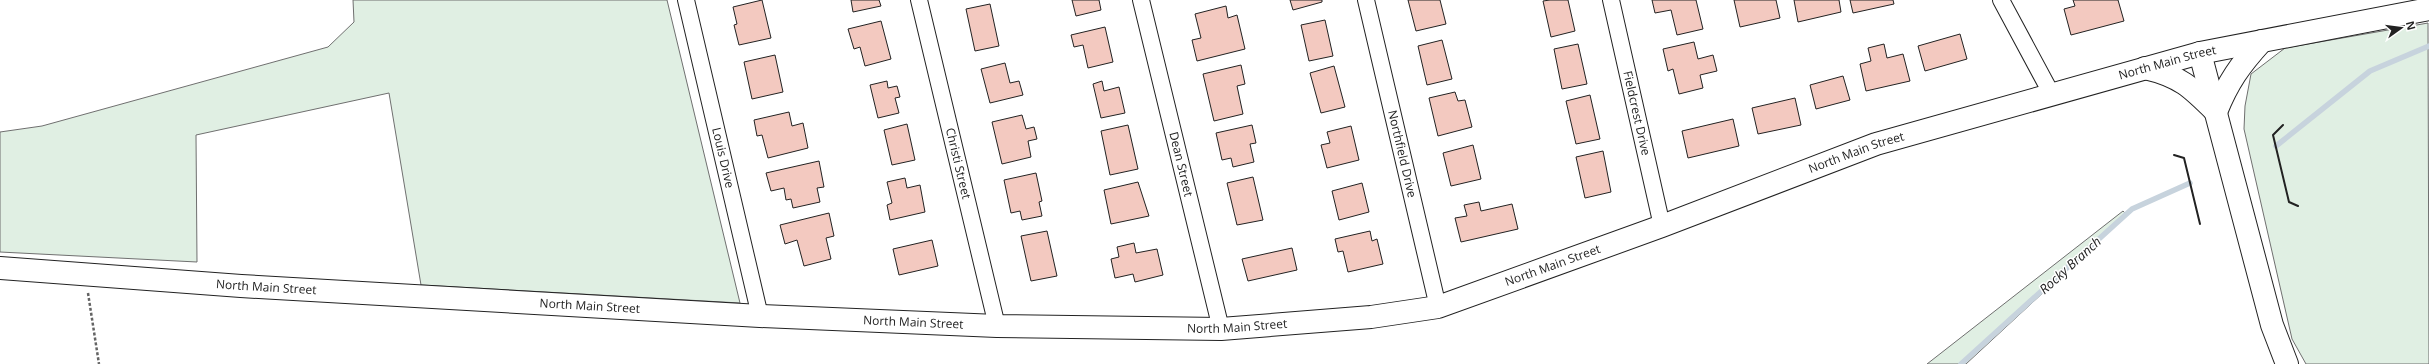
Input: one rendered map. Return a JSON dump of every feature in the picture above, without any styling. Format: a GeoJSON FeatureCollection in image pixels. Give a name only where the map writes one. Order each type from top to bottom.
{"type":"FeatureCollection","features":[{"type":"Feature","properties":{"kind":"street","name":"Louis Drive"},"geometry":{"type":"LineString","coordinates":[[686,0],[760,316]]}},
{"type":"Feature","properties":{"kind":"street","name":"Christi Street"},"geometry":{"type":"LineString","coordinates":[[919,0],[996,326]]}},
{"type":"Feature","properties":{"kind":"street","name":"Dean Street"},"geometry":{"type":"LineString","coordinates":[[1141,0],[1221,329]]}},
{"type":"Feature","properties":{"kind":"street","name":"Northfield Drive"},"geometry":{"type":"LineString","coordinates":[[1366,0],[1438,307]]}},
{"type":"Feature","properties":{"kind":"street","name":"Fieldcrest Drive"},"geometry":{"type":"LineString","coordinates":[[1611,0],[1662,226]]}},
{"type":"Feature","properties":{"kind":"street"},"geometry":{"type":"LineString","coordinates":[[2001,0],[2051,93]]}},
{"type":"Feature","properties":{"kind":"street","name":"North Main Street"},"geometry":{"type":"LineString","coordinates":[[0,268],[85,275],[760,316],[996,326],[1221,329],[1371,318],[1438,307],[1662,226],[1876,144],[2051,93],[2200,53],[2429,9]]}},
{"type":"Feature","properties":{"kind":"street"},"geometry":{"type":"LineString","coordinates":[[2216,112],[2232,77],[2241,63],[2262,41]]}},
{"type":"Feature","properties":{"kind":"street"},"geometry":{"type":"LineString","coordinates":[[2200,53],[2272,325],[2287,364]]}},
{"type":"Feature","properties":{"kind":"street"},"geometry":{"type":"LineString","coordinates":[[2145,68],[2169,73],[2189,86],[2216,112]]}},
{"type":"Feature","properties":{"kind":"path"},"geometry":{"type":"LineString","coordinates":[[85,275],[99,364]]}},
{"type":"Feature","properties":{"kind":"green space"},"geometry":{"type":"Polygon","coordinates":[[[353,0],[667,0],[740,303],[421,285],[389,93],[196,135],[197,262],[0,252],[0,132],[42,126],[328,47],[354,22],[353,0]]]}},
{"type":"Feature","properties":{"kind":"green space"},"geometry":{"type":"Polygon","coordinates":[[[2428,23],[2429,364],[2306,364],[2292,339],[2244,129],[2245,106],[2251,74],[2285,48],[2428,23]]]}},
{"type":"Feature","properties":{"kind":"green space"},"geometry":{"type":"Polygon","coordinates":[[[2123,211],[2127,215],[1966,364],[1927,364],[2123,211]]]}},
{"type":"Feature","properties":{"kind":"building"},"geometry":{"type":"Polygon","coordinates":[[[762,0],[771,38],[739,45],[734,25],[737,24],[733,7],[762,0]]]}},
{"type":"Feature","properties":{"kind":"building"},"geometry":{"type":"Polygon","coordinates":[[[851,0],[879,0],[881,6],[853,12],[851,0]]]}},
{"type":"Feature","properties":{"kind":"building"},"geometry":{"type":"Polygon","coordinates":[[[1072,0],[1099,0],[1101,10],[1076,16],[1072,0]]]}},
{"type":"Feature","properties":{"kind":"building"},"geometry":{"type":"Polygon","coordinates":[[[1290,0],[1322,0],[1322,2],[1293,10],[1290,0]]]}},
{"type":"Feature","properties":{"kind":"building"},"geometry":{"type":"Polygon","coordinates":[[[1408,0],[1440,0],[1446,24],[1416,31],[1408,0]]]}},
{"type":"Feature","properties":{"kind":"building"},"geometry":{"type":"Polygon","coordinates":[[[1568,0],[1575,31],[1551,37],[1543,1],[1568,0]]]}},
{"type":"Feature","properties":{"kind":"building"},"geometry":{"type":"Polygon","coordinates":[[[1652,0],[1696,0],[1703,29],[1677,35],[1671,10],[1655,13],[1652,0]]]}},
{"type":"Feature","properties":{"kind":"building"},"geometry":{"type":"Polygon","coordinates":[[[1734,0],[1776,0],[1780,18],[1740,27],[1734,0]]]}},
{"type":"Feature","properties":{"kind":"building"},"geometry":{"type":"Polygon","coordinates":[[[1794,0],[1839,0],[1841,12],[1798,22],[1794,0]]]}},
{"type":"Feature","properties":{"kind":"building"},"geometry":{"type":"Polygon","coordinates":[[[1850,0],[1893,0],[1894,4],[1853,13],[1850,0]]]}},
{"type":"Feature","properties":{"kind":"building"},"geometry":{"type":"Polygon","coordinates":[[[2073,0],[2118,0],[2124,21],[2071,35],[2064,9],[2075,6],[2073,0]]]}},
{"type":"Feature","properties":{"kind":"building"},"geometry":{"type":"Polygon","coordinates":[[[990,4],[999,46],[975,51],[966,9],[990,4]]]}},
{"type":"Feature","properties":{"kind":"building"},"geometry":{"type":"Polygon","coordinates":[[[1226,6],[1228,18],[1237,15],[1245,49],[1197,61],[1192,40],[1201,38],[1195,14],[1226,6]]]}},
{"type":"Feature","properties":{"kind":"building"},"geometry":{"type":"Polygon","coordinates":[[[1325,20],[1333,56],[1309,61],[1301,25],[1325,20]]]}},
{"type":"Feature","properties":{"kind":"building"},"geometry":{"type":"Polygon","coordinates":[[[881,21],[891,59],[865,66],[860,47],[854,49],[848,29],[881,21]]]}},
{"type":"Feature","properties":{"kind":"building"},"geometry":{"type":"Polygon","coordinates":[[[1105,27],[1113,62],[1088,68],[1083,45],[1074,47],[1071,35],[1105,27]]]}},
{"type":"Feature","properties":{"kind":"building"},"geometry":{"type":"Polygon","coordinates":[[[1960,34],[1967,59],[1925,71],[1918,46],[1960,34]]]}},
{"type":"Feature","properties":{"kind":"building"},"geometry":{"type":"Polygon","coordinates":[[[1442,40],[1452,79],[1427,85],[1418,46],[1442,40]]]}},
{"type":"Feature","properties":{"kind":"building"},"geometry":{"type":"Polygon","coordinates":[[[1694,42],[1698,59],[1713,55],[1717,71],[1700,75],[1703,88],[1679,94],[1673,69],[1668,71],[1663,49],[1694,42]]]}},
{"type":"Feature","properties":{"kind":"building"},"geometry":{"type":"Polygon","coordinates":[[[1578,44],[1587,84],[1562,89],[1554,49],[1578,44]]]}},
{"type":"Feature","properties":{"kind":"building"},"geometry":{"type":"Polygon","coordinates":[[[1884,44],[1887,58],[1903,54],[1910,81],[1866,91],[1860,64],[1871,61],[1868,48],[1884,44]]]}},
{"type":"Feature","properties":{"kind":"building"},"geometry":{"type":"Polygon","coordinates":[[[775,55],[783,92],[752,99],[744,62],[775,55]]]}},
{"type":"Feature","properties":{"kind":"building"},"geometry":{"type":"Polygon","coordinates":[[[1005,63],[1010,83],[1019,81],[1023,95],[990,103],[981,69],[1005,63]]]}},
{"type":"Feature","properties":{"kind":"building"},"geometry":{"type":"Polygon","coordinates":[[[1241,65],[1245,84],[1237,86],[1243,114],[1214,121],[1203,74],[1241,65]]]}},
{"type":"Feature","properties":{"kind":"building"},"geometry":{"type":"Polygon","coordinates":[[[1334,66],[1345,107],[1321,113],[1310,73],[1334,66]]]}},
{"type":"Feature","properties":{"kind":"building"},"geometry":{"type":"Polygon","coordinates":[[[1843,76],[1850,100],[1816,109],[1810,85],[1843,76]]]}},
{"type":"Feature","properties":{"kind":"building"},"geometry":{"type":"Polygon","coordinates":[[[887,81],[888,88],[897,86],[900,97],[895,98],[899,113],[878,118],[870,85],[887,81]]]}},
{"type":"Feature","properties":{"kind":"building"},"geometry":{"type":"Polygon","coordinates":[[[1102,81],[1104,91],[1119,87],[1125,113],[1101,118],[1093,84],[1102,81]]]}},
{"type":"Feature","properties":{"kind":"building"},"geometry":{"type":"Polygon","coordinates":[[[1455,92],[1458,101],[1465,100],[1472,127],[1438,136],[1429,98],[1455,92]]]}},
{"type":"Feature","properties":{"kind":"building"},"geometry":{"type":"Polygon","coordinates":[[[1590,95],[1600,139],[1576,144],[1566,101],[1590,95]]]}},
{"type":"Feature","properties":{"kind":"building"},"geometry":{"type":"Polygon","coordinates":[[[1795,98],[1801,125],[1758,134],[1752,108],[1795,98]]]}},
{"type":"Feature","properties":{"kind":"building"},"geometry":{"type":"Polygon","coordinates":[[[789,112],[792,126],[803,123],[808,148],[768,158],[762,135],[757,136],[754,120],[789,112]]]}},
{"type":"Feature","properties":{"kind":"building"},"geometry":{"type":"Polygon","coordinates":[[[1022,115],[1026,129],[1034,127],[1037,139],[1028,141],[1031,157],[1002,164],[992,122],[1022,115]]]}},
{"type":"Feature","properties":{"kind":"building"},"geometry":{"type":"Polygon","coordinates":[[[1733,119],[1739,146],[1688,158],[1682,131],[1733,119]]]}},
{"type":"Feature","properties":{"kind":"building"},"geometry":{"type":"Polygon","coordinates":[[[907,124],[915,160],[892,165],[884,130],[907,124]]]}},
{"type":"Feature","properties":{"kind":"building"},"geometry":{"type":"Polygon","coordinates":[[[1128,125],[1138,169],[1110,175],[1101,131],[1128,125]]]}},
{"type":"Feature","properties":{"kind":"building"},"geometry":{"type":"Polygon","coordinates":[[[1252,125],[1256,143],[1250,144],[1254,162],[1233,167],[1231,158],[1222,160],[1216,133],[1252,125]]]}},
{"type":"Feature","properties":{"kind":"building"},"geometry":{"type":"Polygon","coordinates":[[[1351,126],[1359,160],[1327,168],[1321,145],[1330,143],[1327,132],[1351,126]]]}},
{"type":"Feature","properties":{"kind":"building"},"geometry":{"type":"Polygon","coordinates":[[[1473,145],[1481,179],[1451,186],[1443,153],[1473,145]]]}},
{"type":"Feature","properties":{"kind":"building"},"geometry":{"type":"Polygon","coordinates":[[[1603,151],[1611,192],[1585,198],[1576,157],[1603,151]]]}},
{"type":"Feature","properties":{"kind":"building"},"geometry":{"type":"Polygon","coordinates":[[[819,161],[824,187],[817,188],[820,202],[793,208],[791,199],[786,200],[784,188],[771,191],[766,173],[819,161]]]}},
{"type":"Feature","properties":{"kind":"building"},"geometry":{"type":"Polygon","coordinates":[[[1036,173],[1042,201],[1039,202],[1042,216],[1022,220],[1020,211],[1011,213],[1004,180],[1036,173]]]}},
{"type":"Feature","properties":{"kind":"building"},"geometry":{"type":"Polygon","coordinates":[[[1253,177],[1263,220],[1237,225],[1227,183],[1253,177]]]}},
{"type":"Feature","properties":{"kind":"building"},"geometry":{"type":"Polygon","coordinates":[[[905,178],[907,188],[920,185],[925,212],[890,220],[887,205],[892,203],[887,182],[905,178]]]}},
{"type":"Feature","properties":{"kind":"building"},"geometry":{"type":"Polygon","coordinates":[[[1138,182],[1149,216],[1111,224],[1104,190],[1138,182]]]}},
{"type":"Feature","properties":{"kind":"building"},"geometry":{"type":"Polygon","coordinates":[[[1362,183],[1369,212],[1339,220],[1332,191],[1362,183]]]}},
{"type":"Feature","properties":{"kind":"building"},"geometry":{"type":"Polygon","coordinates":[[[1479,202],[1481,211],[1512,204],[1518,229],[1461,242],[1455,218],[1467,216],[1464,205],[1479,202]]]}},
{"type":"Feature","properties":{"kind":"building"},"geometry":{"type":"Polygon","coordinates":[[[829,213],[834,236],[826,238],[831,259],[804,266],[797,240],[785,244],[780,225],[829,213]]]}},
{"type":"Feature","properties":{"kind":"building"},"geometry":{"type":"Polygon","coordinates":[[[1047,231],[1057,276],[1031,281],[1021,236],[1047,231]]]}},
{"type":"Feature","properties":{"kind":"building"},"geometry":{"type":"Polygon","coordinates":[[[1370,231],[1372,241],[1377,239],[1383,264],[1348,272],[1343,251],[1338,252],[1335,239],[1370,231]]]}},
{"type":"Feature","properties":{"kind":"building"},"geometry":{"type":"Polygon","coordinates":[[[932,240],[938,266],[899,275],[893,249],[932,240]]]}},
{"type":"Feature","properties":{"kind":"building"},"geometry":{"type":"Polygon","coordinates":[[[1134,243],[1136,253],[1157,249],[1163,275],[1135,282],[1133,274],[1115,278],[1111,259],[1119,257],[1117,247],[1134,243]]]}},
{"type":"Feature","properties":{"kind":"building"},"geometry":{"type":"Polygon","coordinates":[[[1292,248],[1297,270],[1248,281],[1242,259],[1292,248]]]}},
{"type":"Feature","properties":{"kind":"waterway","name":"Rocky Branch"},"geometry":{"type":"LineString","coordinates":[[2276,146],[2370,71],[2429,46]]}},
{"type":"Feature","properties":{"kind":"waterway","name":"Rocky Branch"},"geometry":{"type":"LineString","coordinates":[[1961,364],[2132,209],[2190,183]]}},
{"type":"Feature","properties":{"kind":"wall"},"geometry":{"type":"LineString","coordinates":[[2283,125],[2273,135],[2289,202],[2298,206]]}},
{"type":"Feature","properties":{"kind":"wall"},"geometry":{"type":"LineString","coordinates":[[2174,155],[2184,158],[2200,224]]}}]}
